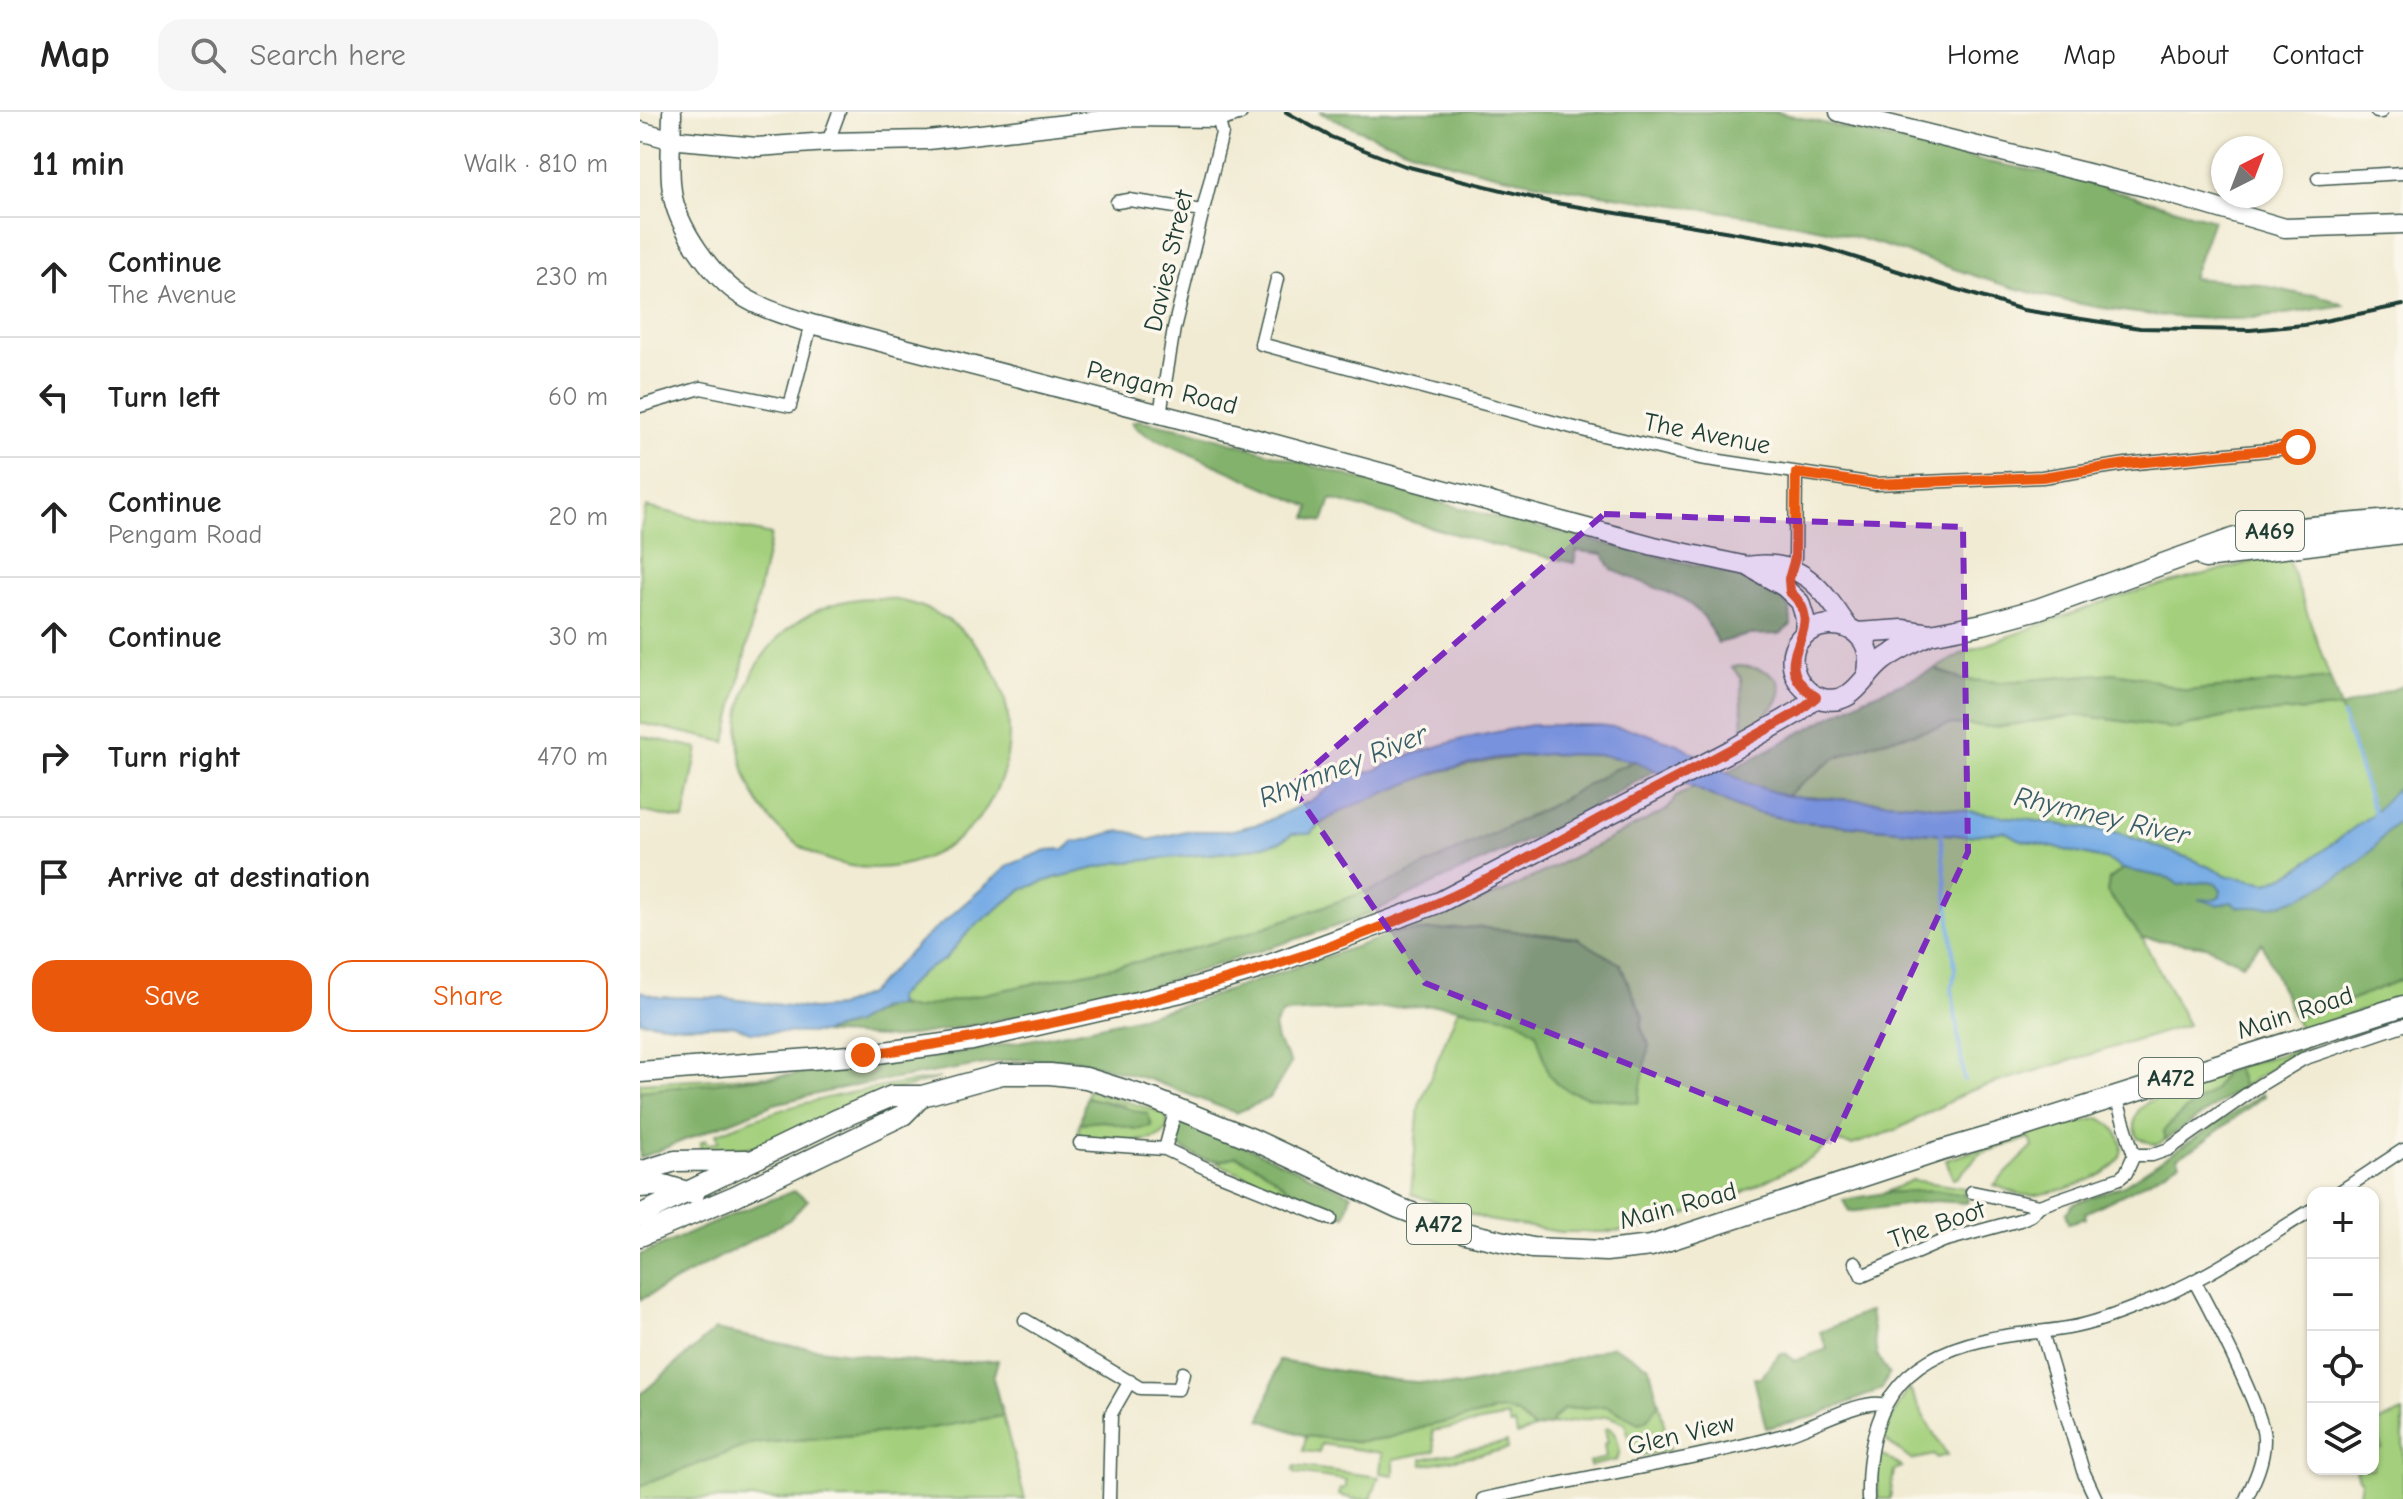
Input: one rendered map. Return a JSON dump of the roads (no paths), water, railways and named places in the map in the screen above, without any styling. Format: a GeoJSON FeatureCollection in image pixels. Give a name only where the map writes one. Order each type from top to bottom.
{"type":"FeatureCollection","features":[{"type":"Feature","properties":{"kind":"main road","name":"A469"},"geometry":{"type":"LineString","coordinates":[[640,1072],[863,1055],[972,1040],[1181,992],[1264,967],[1440,902],[1730,751],[1798,712],[1816,697],[1839,699],[1860,687],[1890,655],[1930,634],[2038,609],[2235,538],[2276,530],[2403,519]]}},
{"type":"Feature","properties":{"kind":"main road","name":"A469"},"geometry":{"type":"LineString","coordinates":[[2143,571],[2196,559],[2403,533]]}},
{"type":"Feature","properties":{"kind":"main road","name":"A469"},"geometry":{"type":"LineString","coordinates":[[1804,634],[1824,624],[1835,624],[1853,631],[1903,630],[1930,634]]}},
{"type":"Feature","properties":{"kind":"main road"},"geometry":{"type":"LineString","coordinates":[[1853,631],[1868,653],[1870,665],[1867,677]]}},
{"type":"Feature","properties":{"kind":"main road"},"geometry":{"type":"LineString","coordinates":[[1804,634],[1794,653],[1793,666],[1797,679],[1816,697]]}},
{"type":"Feature","properties":{"kind":"main road","name":"Main Road"},"geometry":{"type":"LineString","coordinates":[[922,1096],[989,1076],[1014,1073],[1086,1078],[1176,1108],[1252,1139],[1399,1208],[1465,1233],[1532,1248],[1606,1251],[1651,1246],[1940,1151],[2403,1006]]}},
{"type":"Feature","properties":{"kind":"main road","name":"A472"},"geometry":{"type":"LineString","coordinates":[[640,1172],[687,1159],[754,1160],[892,1096],[922,1096]]}},
{"type":"Feature","properties":{"kind":"main road","name":"A472"},"geometry":{"type":"LineString","coordinates":[[716,1202],[742,1193],[903,1115],[922,1096]]}},
{"type":"Feature","properties":{"kind":"main road"},"geometry":{"type":"LineString","coordinates":[[640,1215],[754,1160]]}},
{"type":"Feature","properties":{"kind":"main road"},"geometry":{"type":"LineString","coordinates":[[640,1187],[664,1185],[716,1202]]}},
{"type":"Feature","properties":{"kind":"main road"},"geometry":{"type":"LineString","coordinates":[[640,1236],[716,1202]]}},
{"type":"Feature","properties":{"kind":"street","name":"Pengam Road"},"geometry":{"type":"LineString","coordinates":[[672,112],[669,139],[672,195],[689,237],[713,270],[743,297],[811,324],[1654,546],[1747,566],[1790,592]]}},
{"type":"Feature","properties":{"kind":"street"},"geometry":{"type":"LineString","coordinates":[[828,142],[839,112]]}},
{"type":"Feature","properties":{"kind":"street"},"geometry":{"type":"LineString","coordinates":[[640,131],[669,139],[757,147],[928,140],[1126,117],[1218,118],[1238,112]]}},
{"type":"Feature","properties":{"kind":"street"},"geometry":{"type":"LineString","coordinates":[[1839,112],[2149,188],[2285,228],[2403,224]]}},
{"type":"Feature","properties":{"kind":"street","name":"Davies Street"},"geometry":{"type":"LineString","coordinates":[[1160,414],[1174,328],[1222,133],[1218,118]]}},
{"type":"Feature","properties":{"kind":"street"},"geometry":{"type":"LineString","coordinates":[[2318,178],[2403,173]]}},
{"type":"Feature","properties":{"kind":"street"},"geometry":{"type":"LineString","coordinates":[[1117,202],[1129,200],[1202,211]]}},
{"type":"Feature","properties":{"kind":"street","name":"The Avenue"},"geometry":{"type":"LineString","coordinates":[[1277,279],[1261,344],[1686,455],[1875,484],[2042,477],[2157,460],[2298,447]]}},
{"type":"Feature","properties":{"kind":"street"},"geometry":{"type":"LineString","coordinates":[[640,406],[701,388],[790,406],[811,324]]}},
{"type":"Feature","properties":{"kind":"street"},"geometry":{"type":"LineString","coordinates":[[1796,473],[1795,558],[1789,579],[1790,592],[1800,602],[1805,618],[1804,634]]}},
{"type":"Feature","properties":{"kind":"street","name":"Pengam Road"},"geometry":{"type":"LineString","coordinates":[[1747,566],[1767,563],[1803,573],[1818,585],[1853,631]]}},
{"type":"Feature","properties":{"kind":"street","name":"Main Road"},"geometry":{"type":"LineString","coordinates":[[2134,1155],[2152,1155],[2169,1149],[2303,1059],[2403,1025]]}},
{"type":"Feature","properties":{"kind":"street"},"geometry":{"type":"LineString","coordinates":[[1972,1192],[2039,1206],[2120,1178],[2126,1173],[2134,1155],[2116,1097]]}},
{"type":"Feature","properties":{"kind":"street"},"geometry":{"type":"LineString","coordinates":[[1165,1149],[1176,1108]]}},
{"type":"Feature","properties":{"kind":"street"},"geometry":{"type":"LineString","coordinates":[[1080,1143],[1165,1149],[1331,1219]]}},
{"type":"Feature","properties":{"kind":"street"},"geometry":{"type":"LineString","coordinates":[[2348,1187],[2402,1153]]}},
{"type":"Feature","properties":{"kind":"street","name":"The Boot"},"geometry":{"type":"LineString","coordinates":[[1855,1262],[1862,1276],[1943,1241],[2020,1220],[2031,1215],[2039,1206]]}},
{"type":"Feature","properties":{"kind":"street"},"geometry":{"type":"LineString","coordinates":[[1868,1499],[1870,1450],[1885,1405],[1901,1383],[1928,1362],[1965,1345],[2100,1320],[2167,1295],[2195,1282],[2307,1213]]}},
{"type":"Feature","properties":{"kind":"street"},"geometry":{"type":"LineString","coordinates":[[2195,1282],[2250,1396],[2265,1437],[2261,1463],[2246,1499]]}},
{"type":"Feature","properties":{"kind":"street"},"geometry":{"type":"LineString","coordinates":[[1025,1320],[1148,1390],[1174,1390],[1182,1385],[1183,1373]]}},
{"type":"Feature","properties":{"kind":"street"},"geometry":{"type":"LineString","coordinates":[[2042,1332],[2083,1471],[2096,1499]]}},
{"type":"Feature","properties":{"kind":"street"},"geometry":{"type":"LineString","coordinates":[[1109,1499],[1111,1414],[1130,1381]]}},
{"type":"Feature","properties":{"kind":"street","name":"Glen View"},"geometry":{"type":"LineString","coordinates":[[1483,1499],[1788,1434],[1871,1402],[1885,1405]]}},
{"type":"Feature","properties":{"kind":"water"},"geometry":{"type":"Polygon","coordinates":[[[1531,725],[1599,725],[1636,730],[1678,744],[1746,783],[1786,796],[1920,804],[2119,833],[2194,860],[2228,876],[2268,883],[2295,871],[2374,813],[2403,782],[2403,818],[2365,857],[2313,891],[2276,905],[2238,907],[2232,902],[2217,905],[2198,899],[2214,900],[2220,897],[2221,890],[2216,883],[2179,885],[2169,878],[2123,869],[2108,860],[2018,839],[2004,831],[1967,836],[1794,821],[1741,809],[1635,761],[1601,755],[1548,754],[1496,758],[1439,771],[1343,810],[1318,825],[1310,834],[1292,834],[1280,842],[1239,851],[1116,863],[1023,889],[971,929],[945,959],[921,973],[896,998],[899,1005],[880,1008],[854,1024],[821,1033],[750,1032],[733,1025],[681,1026],[640,1021],[640,991],[659,997],[723,998],[813,1009],[838,1007],[868,994],[918,944],[1009,865],[1047,850],[1065,849],[1073,842],[1119,831],[1138,834],[1149,840],[1186,831],[1228,831],[1263,823],[1310,801],[1345,777],[1376,770],[1400,758],[1462,739],[1531,725]]]}},
{"type":"Feature","properties":{"kind":"waterway"},"geometry":{"type":"LineString","coordinates":[[2343,716],[2374,813]]}},
{"type":"Feature","properties":{"kind":"waterway"},"geometry":{"type":"LineString","coordinates":[[1940,828],[1955,968],[1952,989],[1964,1080]]}},
{"type":"Feature","properties":{"kind":"railway"},"geometry":{"type":"LineString","coordinates":[[1286,112],[1331,137],[1405,166],[1550,202],[1821,247],[2023,310],[2140,328],[2250,330],[2304,325],[2403,305]]}},
{"type":"Feature","properties":{"kind":"water label","name":"Rhymney River"},"geometry":{"type":"Point","coordinates":[1343,766]}},
{"type":"Feature","properties":{"kind":"water label","name":"Rhymney River"},"geometry":{"type":"Point","coordinates":[2102,816]}}]}
